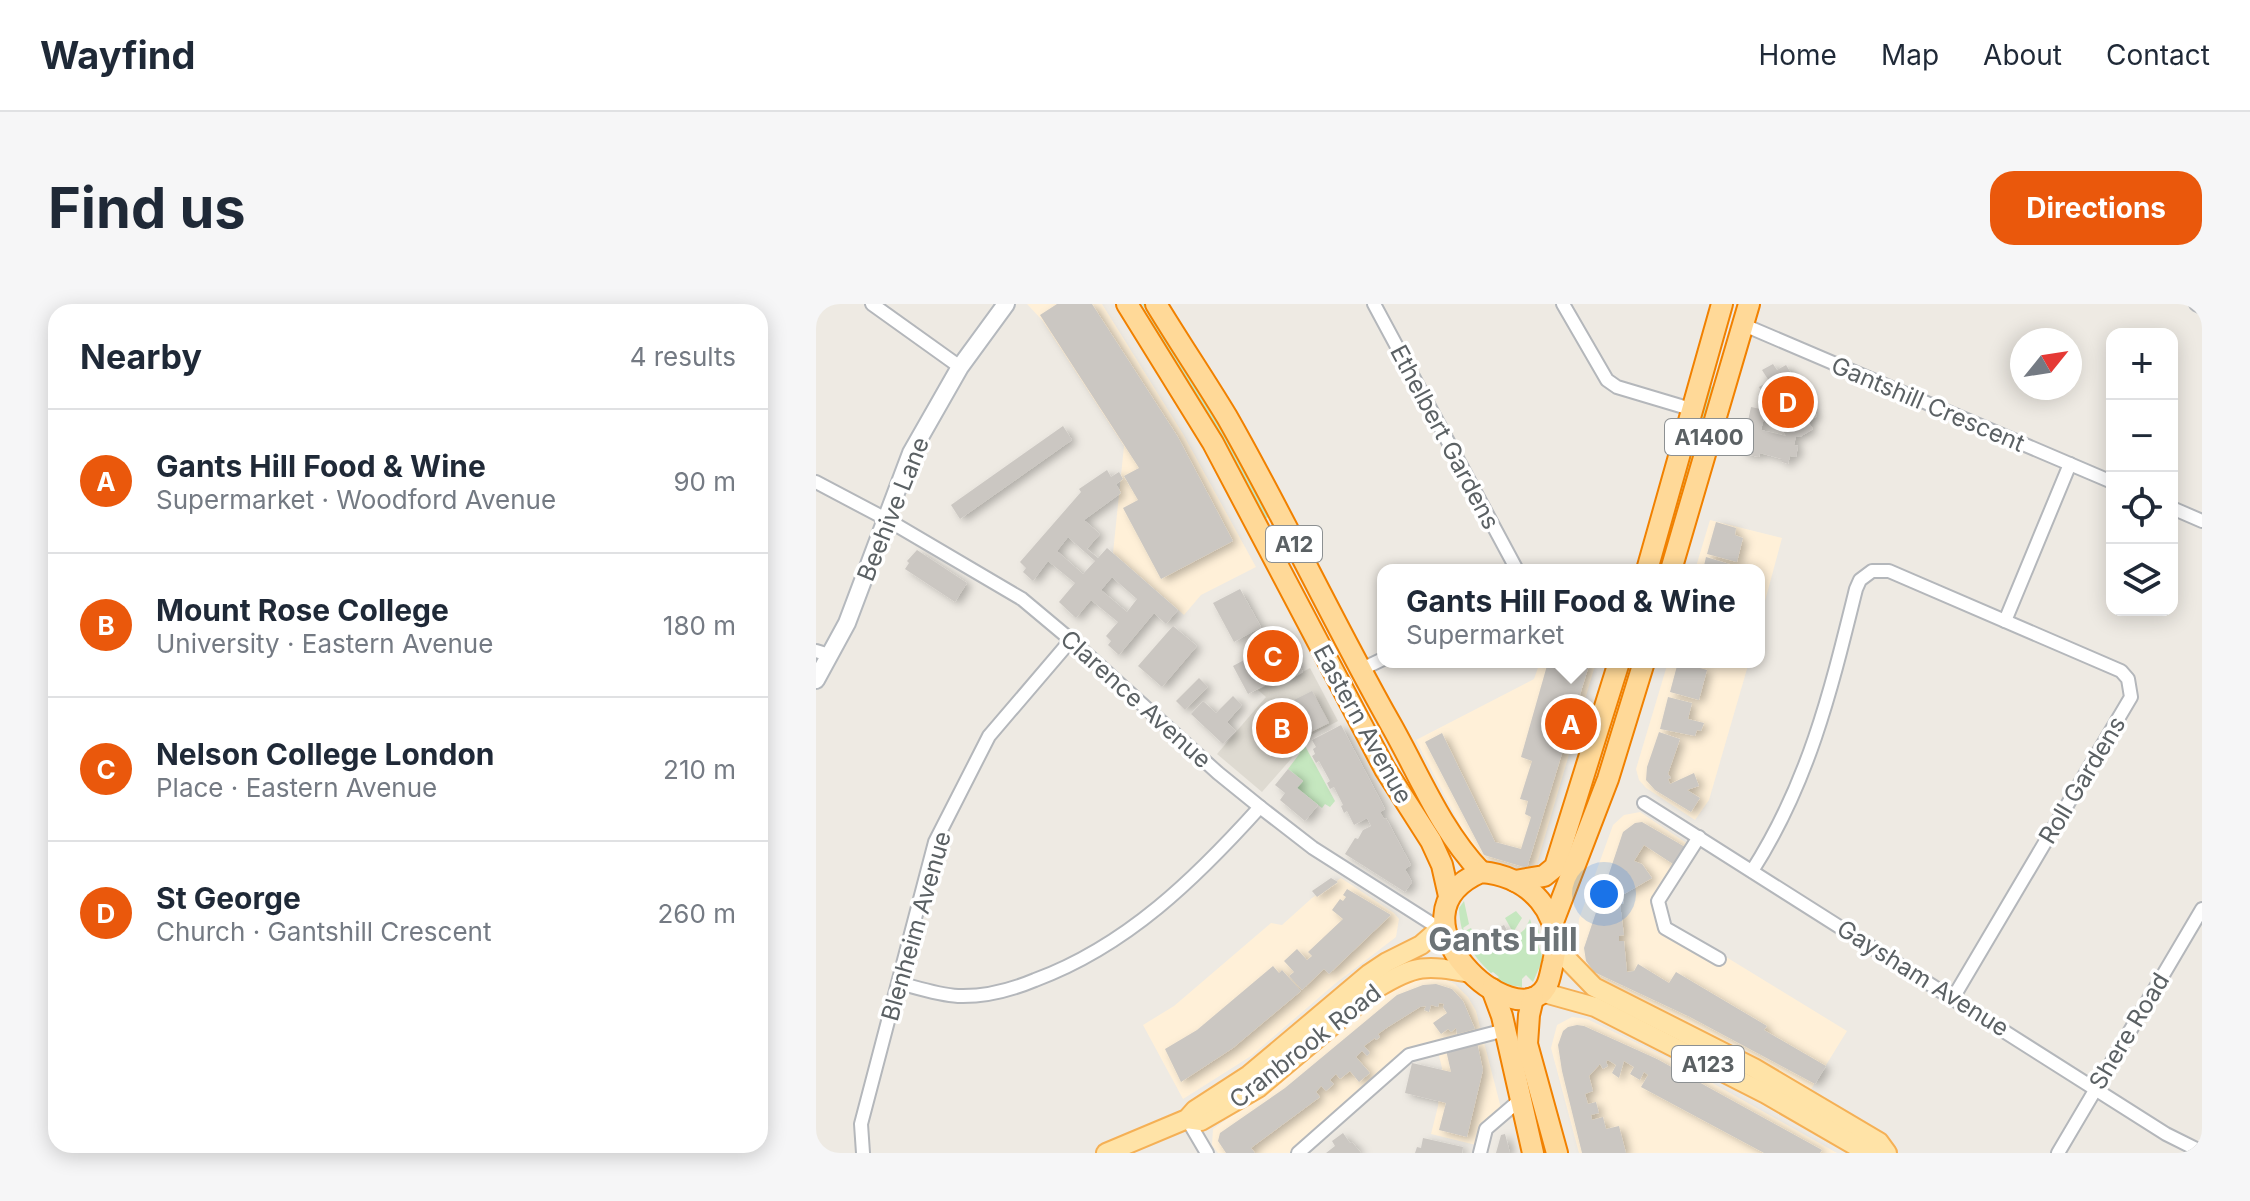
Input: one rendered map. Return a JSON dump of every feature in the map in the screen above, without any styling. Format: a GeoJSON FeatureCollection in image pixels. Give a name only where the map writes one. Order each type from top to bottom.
{"type":"FeatureCollection","features":[{"type":"Feature","properties":{"kind":"highway","name":"Eastern Avenue"},"geometry":{"type":"LineString","coordinates":[[1127,304],[1213,443],[1385,769],[1431,841],[1442,865],[1449,896]]}},
{"type":"Feature","properties":{"kind":"highway","name":"Eastern Avenue"},"geometry":{"type":"LineString","coordinates":[[1156,304],[1227,418],[1360,670],[1403,744],[1439,818],[1458,847],[1481,872]]}},
{"type":"Feature","properties":{"kind":"highway","name":"A1400"},"geometry":{"type":"LineString","coordinates":[[1649,564],[1722,304]]}},
{"type":"Feature","properties":{"kind":"highway","name":"A1400"},"geometry":{"type":"LineString","coordinates":[[1673,564],[1749,304]]}},
{"type":"Feature","properties":{"kind":"highway"},"geometry":{"type":"LineString","coordinates":[[1515,881],[1544,876],[1555,867],[1617,668]]}},
{"type":"Feature","properties":{"kind":"highway"},"geometry":{"type":"LineString","coordinates":[[1553,922],[1608,779],[1642,668]]}},
{"type":"Feature","properties":{"kind":"highway"},"geometry":{"type":"LineString","coordinates":[[1449,896],[1462,882],[1481,872],[1515,881],[1542,901],[1553,922],[1556,943],[1549,978],[1537,995],[1529,1015],[1527,1044],[1557,1153]]}},
{"type":"Feature","properties":{"kind":"highway","name":"A12"},"geometry":{"type":"LineString","coordinates":[[1443,929],[1449,896]]}},
{"type":"Feature","properties":{"kind":"highway"},"geometry":{"type":"LineString","coordinates":[[1443,929],[1456,955],[1470,973],[1492,989],[1505,1030],[1533,1153]]}},
{"type":"Feature","properties":{"kind":"highway","name":"A123"},"geometry":{"type":"LineString","coordinates":[[1492,989],[1518,1000],[1537,995]]}},
{"type":"Feature","properties":{"kind":"main road","name":"Beehive Lane"},"geometry":{"type":"LineString","coordinates":[[816,680],[823,653],[853,609],[911,453],[960,367],[1006,304]]}},
{"type":"Feature","properties":{"kind":"main road","name":"Cranbrook Road"},"geometry":{"type":"LineString","coordinates":[[1106,1153],[1187,1119],[1195,1110],[1249,1075],[1369,974],[1443,929]]}},
{"type":"Feature","properties":{"kind":"main road","name":"A123"},"geometry":{"type":"LineString","coordinates":[[1556,943],[1594,987],[1782,1083],[1879,1142],[1887,1153]]}},
{"type":"Feature","properties":{"kind":"main road","name":"Cranbrook Road"},"geometry":{"type":"LineString","coordinates":[[1187,1119],[1201,1121],[1258,1088],[1377,988],[1395,977],[1432,966],[1470,973]]}},
{"type":"Feature","properties":{"kind":"main road","name":"A123"},"geometry":{"type":"LineString","coordinates":[[1537,995],[1595,1007],[1766,1094],[1868,1153]]}},
{"type":"Feature","properties":{"kind":"street"},"geometry":{"type":"LineString","coordinates":[[872,304],[960,367]]}},
{"type":"Feature","properties":{"kind":"street","name":"Ethelbert Gardens"},"geometry":{"type":"LineString","coordinates":[[1374,304],[1514,564]]}},
{"type":"Feature","properties":{"kind":"street"},"geometry":{"type":"LineString","coordinates":[[1563,304],[1607,380],[1617,387],[1694,410]]}},
{"type":"Feature","properties":{"kind":"street"},"geometry":{"type":"LineString","coordinates":[[2196,304],[2202,307]]}},
{"type":"Feature","properties":{"kind":"street","name":"Gantshill Crescent"},"geometry":{"type":"LineString","coordinates":[[1744,325],[2106,479]]}},
{"type":"Feature","properties":{"kind":"street"},"geometry":{"type":"LineString","coordinates":[[2005,621],[2070,464]]}},
{"type":"Feature","properties":{"kind":"street","name":"Clarence Avenue"},"geometry":{"type":"LineString","coordinates":[[816,482],[1022,599],[1260,807],[1313,848],[1443,929]]}},
{"type":"Feature","properties":{"kind":"street"},"geometry":{"type":"LineString","coordinates":[[2178,511],[2202,521]]}},
{"type":"Feature","properties":{"kind":"street","name":"Roll Gardens"},"geometry":{"type":"LineString","coordinates":[[1752,871],[1780,825],[1811,755],[1828,704],[1856,589],[1865,575],[1880,569],[1889,571],[2121,671],[2128,679],[2131,697],[1953,998]]}},
{"type":"Feature","properties":{"kind":"street","name":"Blenheim Avenue"},"geometry":{"type":"LineString","coordinates":[[863,1153],[861,1124],[935,842],[989,736],[1071,640]]}},
{"type":"Feature","properties":{"kind":"street"},"geometry":{"type":"LineString","coordinates":[[1360,670],[1377,662]]}},
{"type":"Feature","properties":{"kind":"street","name":"Gaysham Avenue"},"geometry":{"type":"LineString","coordinates":[[1644,803],[2166,1134],[2202,1152]]}},
{"type":"Feature","properties":{"kind":"street"},"geometry":{"type":"LineString","coordinates":[[899,983],[956,996],[987,995],[1071,967],[1120,938],[1164,904],[1219,853],[1260,807]]}},
{"type":"Feature","properties":{"kind":"street"},"geometry":{"type":"LineString","coordinates":[[1699,837],[1658,901],[1665,928],[1719,959]]}},
{"type":"Feature","properties":{"kind":"street","name":"Shere Road"},"geometry":{"type":"LineString","coordinates":[[2058,1153],[2202,909]]}},
{"type":"Feature","properties":{"kind":"street"},"geometry":{"type":"LineString","coordinates":[[1298,1153],[1409,1055],[1505,1030]]}},
{"type":"Feature","properties":{"kind":"street"},"geometry":{"type":"LineString","coordinates":[[1480,1153],[1486,1129],[1521,1099]]}},
{"type":"Feature","properties":{"kind":"street"},"geometry":{"type":"LineString","coordinates":[[1187,1119],[1207,1153]]}},
{"type":"Feature","properties":{"kind":"shaded area"},"geometry":{"type":"Polygon","coordinates":[[[1027,304],[1102,304],[1183,434],[1256,567],[1201,595],[1184,615],[1113,553],[1124,446],[1042,320],[1027,304]]]}},
{"type":"Feature","properties":{"kind":"shaded area"},"geometry":{"type":"Polygon","coordinates":[[[1710,520],[1782,538],[1765,601],[1765,564],[1697,564],[1710,520]]]}},
{"type":"Feature","properties":{"kind":"shaded area"},"geometry":{"type":"Polygon","coordinates":[[[1310,668],[1338,721],[1292,745],[1298,751],[1262,792],[1217,754],[1266,697],[1258,690],[1284,677],[1286,681],[1310,668]]]}},
{"type":"Feature","properties":{"kind":"shaded area"},"geometry":{"type":"Polygon","coordinates":[[[1538,668],[1594,668],[1536,867],[1528,870],[1483,858],[1471,846],[1416,740],[1534,679],[1538,668]]]}},
{"type":"Feature","properties":{"kind":"shaded area"},"geometry":{"type":"Polygon","coordinates":[[[1666,668],[1747,668],[1709,800],[1695,820],[1646,788],[1639,780],[1636,769],[1666,668]]]}},
{"type":"Feature","properties":{"kind":"shaded area"},"geometry":{"type":"Polygon","coordinates":[[[1640,812],[1694,848],[1664,894],[1669,922],[1847,1031],[1810,1091],[1722,1040],[1591,977],[1580,964],[1577,947],[1579,919],[1613,825],[1624,815],[1640,812]]]}},
{"type":"Feature","properties":{"kind":"shaded area"},"geometry":{"type":"Polygon","coordinates":[[[1341,878],[1394,913],[1399,919],[1396,937],[1336,983],[1251,1056],[1183,1099],[1143,1025],[1174,1006],[1271,923],[1282,925],[1312,898],[1341,878]]]}},
{"type":"Feature","properties":{"kind":"shaded area"},"geometry":{"type":"Polygon","coordinates":[[[1421,977],[1439,977],[1455,984],[1476,1011],[1502,1112],[1480,1146],[1431,1134],[1442,1068],[1438,1052],[1413,1058],[1304,1153],[1218,1153],[1212,1145],[1213,1129],[1280,1082],[1370,1005],[1394,988],[1421,977]]]}},
{"type":"Feature","properties":{"kind":"shaded area"},"geometry":{"type":"Polygon","coordinates":[[[1572,1017],[1587,1019],[1668,1058],[1837,1153],[1579,1153],[1551,1048],[1557,1025],[1572,1017]]]}},
{"type":"Feature","properties":{"kind":"green space"},"geometry":{"type":"Polygon","coordinates":[[[1142,304],[1147,304],[1221,419],[1271,516],[1262,520],[1142,304]]]}},
{"type":"Feature","properties":{"kind":"green space"},"geometry":{"type":"Polygon","coordinates":[[[1709,386],[1719,389],[1667,564],[1656,564],[1709,386]]]}},
{"type":"Feature","properties":{"kind":"green space"},"geometry":{"type":"Polygon","coordinates":[[[1312,735],[1304,744],[1335,801],[1330,807],[1325,804],[1322,808],[1297,788],[1303,781],[1288,769],[1300,753],[1292,746],[1312,735]]]}},
{"type":"Feature","properties":{"kind":"green space"},"geometry":{"type":"Polygon","coordinates":[[[1464,901],[1469,924],[1463,928],[1465,931],[1471,928],[1483,950],[1514,934],[1505,918],[1516,911],[1522,918],[1514,931],[1517,936],[1530,919],[1532,926],[1537,925],[1540,935],[1536,938],[1543,959],[1533,982],[1526,975],[1522,979],[1522,987],[1508,985],[1497,979],[1499,977],[1478,959],[1462,928],[1459,908],[1464,901]]]}},
{"type":"Feature","properties":{"kind":"building"},"geometry":{"type":"Polygon","coordinates":[[[1057,304],[1092,304],[1178,437],[1233,541],[1161,579],[1123,508],[1138,500],[1124,476],[1139,468],[1040,315],[1057,304]]]}},
{"type":"Feature","properties":{"kind":"building"},"geometry":{"type":"Polygon","coordinates":[[[1773,364],[1777,370],[1786,365],[1817,416],[1808,422],[1813,429],[1800,437],[1796,436],[1796,457],[1790,456],[1788,464],[1782,459],[1760,453],[1759,457],[1741,453],[1751,407],[1766,410],[1761,430],[1786,436],[1759,387],[1769,381],[1762,370],[1773,364]]]}},
{"type":"Feature","properties":{"kind":"building"},"geometry":{"type":"Polygon","coordinates":[[[1063,426],[1072,440],[960,519],[951,505],[1063,426]]]}},
{"type":"Feature","properties":{"kind":"building"},"geometry":{"type":"Polygon","coordinates":[[[1107,470],[1111,477],[1119,472],[1123,479],[1116,484],[1121,493],[1084,520],[1100,534],[1087,549],[1098,558],[1107,548],[1178,610],[1166,624],[1154,613],[1119,655],[1108,645],[1111,641],[1106,636],[1118,622],[1091,600],[1076,618],[1059,602],[1075,583],[1048,561],[1033,581],[1023,572],[1026,568],[1020,562],[1081,492],[1079,489],[1107,470]],[[1068,537],[1057,551],[1083,574],[1095,561],[1068,537]],[[1112,577],[1101,590],[1127,612],[1137,599],[1112,577]]]}},
{"type":"Feature","properties":{"kind":"building"},"geometry":{"type":"Polygon","coordinates":[[[1716,522],[1736,528],[1735,535],[1743,538],[1737,562],[1707,554],[1716,522]]]}},
{"type":"Feature","properties":{"kind":"building"},"geometry":{"type":"Polygon","coordinates":[[[917,550],[967,583],[955,602],[905,569],[909,563],[907,561],[917,550]]]}},
{"type":"Feature","properties":{"kind":"building"},"geometry":{"type":"Polygon","coordinates":[[[1706,557],[1729,564],[1704,564],[1706,557]]]}},
{"type":"Feature","properties":{"kind":"building"},"geometry":{"type":"Polygon","coordinates":[[[1240,589],[1261,627],[1234,642],[1213,603],[1240,589]]]}},
{"type":"Feature","properties":{"kind":"building"},"geometry":{"type":"Polygon","coordinates":[[[1173,626],[1197,646],[1162,687],[1138,666],[1173,626]]]}},
{"type":"Feature","properties":{"kind":"building"},"geometry":{"type":"Polygon","coordinates":[[[1289,636],[1293,644],[1289,646],[1303,672],[1289,680],[1286,674],[1248,694],[1233,666],[1289,636]]]}},
{"type":"Feature","properties":{"kind":"building"},"geometry":{"type":"Polygon","coordinates":[[[1546,668],[1588,668],[1527,868],[1484,855],[1425,742],[1442,733],[1495,842],[1521,849],[1531,817],[1525,814],[1528,801],[1520,799],[1532,761],[1521,757],[1546,668]]]}},
{"type":"Feature","properties":{"kind":"building"},"geometry":{"type":"Polygon","coordinates":[[[1676,668],[1707,670],[1699,700],[1670,692],[1676,668]]]}},
{"type":"Feature","properties":{"kind":"building"},"geometry":{"type":"Polygon","coordinates":[[[1199,678],[1208,687],[1185,710],[1176,701],[1199,678]]]}},
{"type":"Feature","properties":{"kind":"building"},"geometry":{"type":"Polygon","coordinates":[[[1312,691],[1329,723],[1290,742],[1276,715],[1288,709],[1286,704],[1312,691]]]}},
{"type":"Feature","properties":{"kind":"building"},"geometry":{"type":"Polygon","coordinates":[[[1233,696],[1242,705],[1227,722],[1236,731],[1223,744],[1191,714],[1203,701],[1216,713],[1233,696]]]}},
{"type":"Feature","properties":{"kind":"building"},"geometry":{"type":"Polygon","coordinates":[[[1668,697],[1692,703],[1688,719],[1704,723],[1695,736],[1660,729],[1668,697]]]}},
{"type":"Feature","properties":{"kind":"building"},"geometry":{"type":"Polygon","coordinates":[[[1341,725],[1385,809],[1380,812],[1411,865],[1405,869],[1412,882],[1405,892],[1345,854],[1355,838],[1358,839],[1363,830],[1371,826],[1367,818],[1354,825],[1347,811],[1344,813],[1334,787],[1330,789],[1327,783],[1330,781],[1319,761],[1316,763],[1312,756],[1316,747],[1312,740],[1341,725]]]}},
{"type":"Feature","properties":{"kind":"building"},"geometry":{"type":"Polygon","coordinates":[[[1659,732],[1680,739],[1668,774],[1670,784],[1694,773],[1699,786],[1687,790],[1700,798],[1691,812],[1655,790],[1646,780],[1647,767],[1659,732]]]}},
{"type":"Feature","properties":{"kind":"building"},"geometry":{"type":"Polygon","coordinates":[[[1288,769],[1303,781],[1297,788],[1318,805],[1305,821],[1280,800],[1285,793],[1275,785],[1288,769]]]}},
{"type":"Feature","properties":{"kind":"building"},"geometry":{"type":"Polygon","coordinates":[[[1642,822],[1685,847],[1673,864],[1644,845],[1634,861],[1642,864],[1652,878],[1624,894],[1623,904],[1620,904],[1624,935],[1619,936],[1619,941],[1624,941],[1627,972],[1634,971],[1638,964],[1669,983],[1676,972],[1767,1026],[1764,1030],[1826,1066],[1815,1084],[1690,1017],[1594,972],[1586,961],[1584,948],[1623,832],[1642,822]]]}},
{"type":"Feature","properties":{"kind":"building"},"geometry":{"type":"Polygon","coordinates":[[[1331,878],[1338,882],[1317,897],[1312,891],[1331,878]]]}},
{"type":"Feature","properties":{"kind":"building"},"geometry":{"type":"Polygon","coordinates":[[[1347,889],[1391,915],[1329,974],[1324,969],[1302,990],[1289,976],[1294,972],[1284,961],[1297,949],[1307,960],[1312,956],[1308,952],[1343,919],[1332,910],[1340,899],[1343,901],[1346,897],[1343,895],[1347,889]]]}},
{"type":"Feature","properties":{"kind":"building"},"geometry":{"type":"Polygon","coordinates":[[[1504,925],[1509,934],[1486,946],[1481,937],[1504,925]]]}},
{"type":"Feature","properties":{"kind":"building"},"geometry":{"type":"Polygon","coordinates":[[[1273,966],[1279,973],[1282,970],[1301,991],[1233,1048],[1181,1082],[1165,1049],[1197,1030],[1273,966]]]}},
{"type":"Feature","properties":{"kind":"building"},"geometry":{"type":"Polygon","coordinates":[[[1436,984],[1452,989],[1463,1001],[1475,1029],[1457,1034],[1456,1028],[1451,1032],[1448,1029],[1441,1034],[1433,1023],[1447,1013],[1444,1004],[1439,1003],[1438,1007],[1431,1005],[1429,1012],[1424,1010],[1426,1006],[1420,1007],[1364,1046],[1370,1053],[1367,1056],[1362,1051],[1356,1057],[1370,1073],[1359,1082],[1350,1071],[1340,1079],[1336,1074],[1330,1080],[1334,1084],[1326,1091],[1321,1086],[1316,1092],[1320,1097],[1251,1148],[1255,1153],[1226,1153],[1218,1141],[1220,1133],[1285,1088],[1397,995],[1423,985],[1436,984]]]}},
{"type":"Feature","properties":{"kind":"building"},"geometry":{"type":"Polygon","coordinates":[[[1577,1025],[1657,1059],[1822,1150],[1820,1153],[1764,1153],[1641,1087],[1648,1075],[1644,1072],[1640,1080],[1630,1074],[1634,1067],[1624,1061],[1619,1078],[1612,1073],[1616,1065],[1608,1060],[1608,1066],[1603,1069],[1600,1064],[1589,1076],[1593,1091],[1585,1094],[1588,1104],[1596,1102],[1599,1113],[1591,1115],[1592,1120],[1603,1117],[1606,1129],[1619,1126],[1626,1153],[1582,1153],[1558,1045],[1563,1031],[1577,1025]]]}},
{"type":"Feature","properties":{"kind":"building"},"geometry":{"type":"Polygon","coordinates":[[[1477,1042],[1483,1070],[1467,1137],[1439,1130],[1446,1103],[1405,1093],[1412,1063],[1451,1072],[1446,1050],[1477,1042]]]}},
{"type":"Feature","properties":{"kind":"building"},"geometry":{"type":"Polygon","coordinates":[[[1343,1133],[1361,1153],[1326,1153],[1335,1146],[1332,1141],[1343,1133]]]}},
{"type":"Feature","properties":{"kind":"building"},"geometry":{"type":"Polygon","coordinates":[[[1505,1134],[1510,1153],[1496,1153],[1501,1135],[1505,1134]]]}},
{"type":"Feature","properties":{"kind":"building"},"geometry":{"type":"Polygon","coordinates":[[[1423,1138],[1463,1147],[1462,1153],[1415,1153],[1417,1147],[1421,1148],[1423,1138]]]}},
{"type":"Feature","properties":{"kind":"place","name":"St George"},"geometry":{"type":"Point","coordinates":[1788,402]}},
{"type":"Feature","properties":{"kind":"place","name":"Nelson College London"},"geometry":{"type":"Point","coordinates":[1273,656]}},
{"type":"Feature","properties":{"kind":"place","name":"Gants Hill Food & Wine"},"geometry":{"type":"Point","coordinates":[1571,724]}},
{"type":"Feature","properties":{"kind":"place","name":"Mount Rose College"},"geometry":{"type":"Point","coordinates":[1282,728]}},
{"type":"Feature","properties":{"kind":"district","name":"Gants Hill"},"geometry":{"type":"Point","coordinates":[1503,939]}}]}
